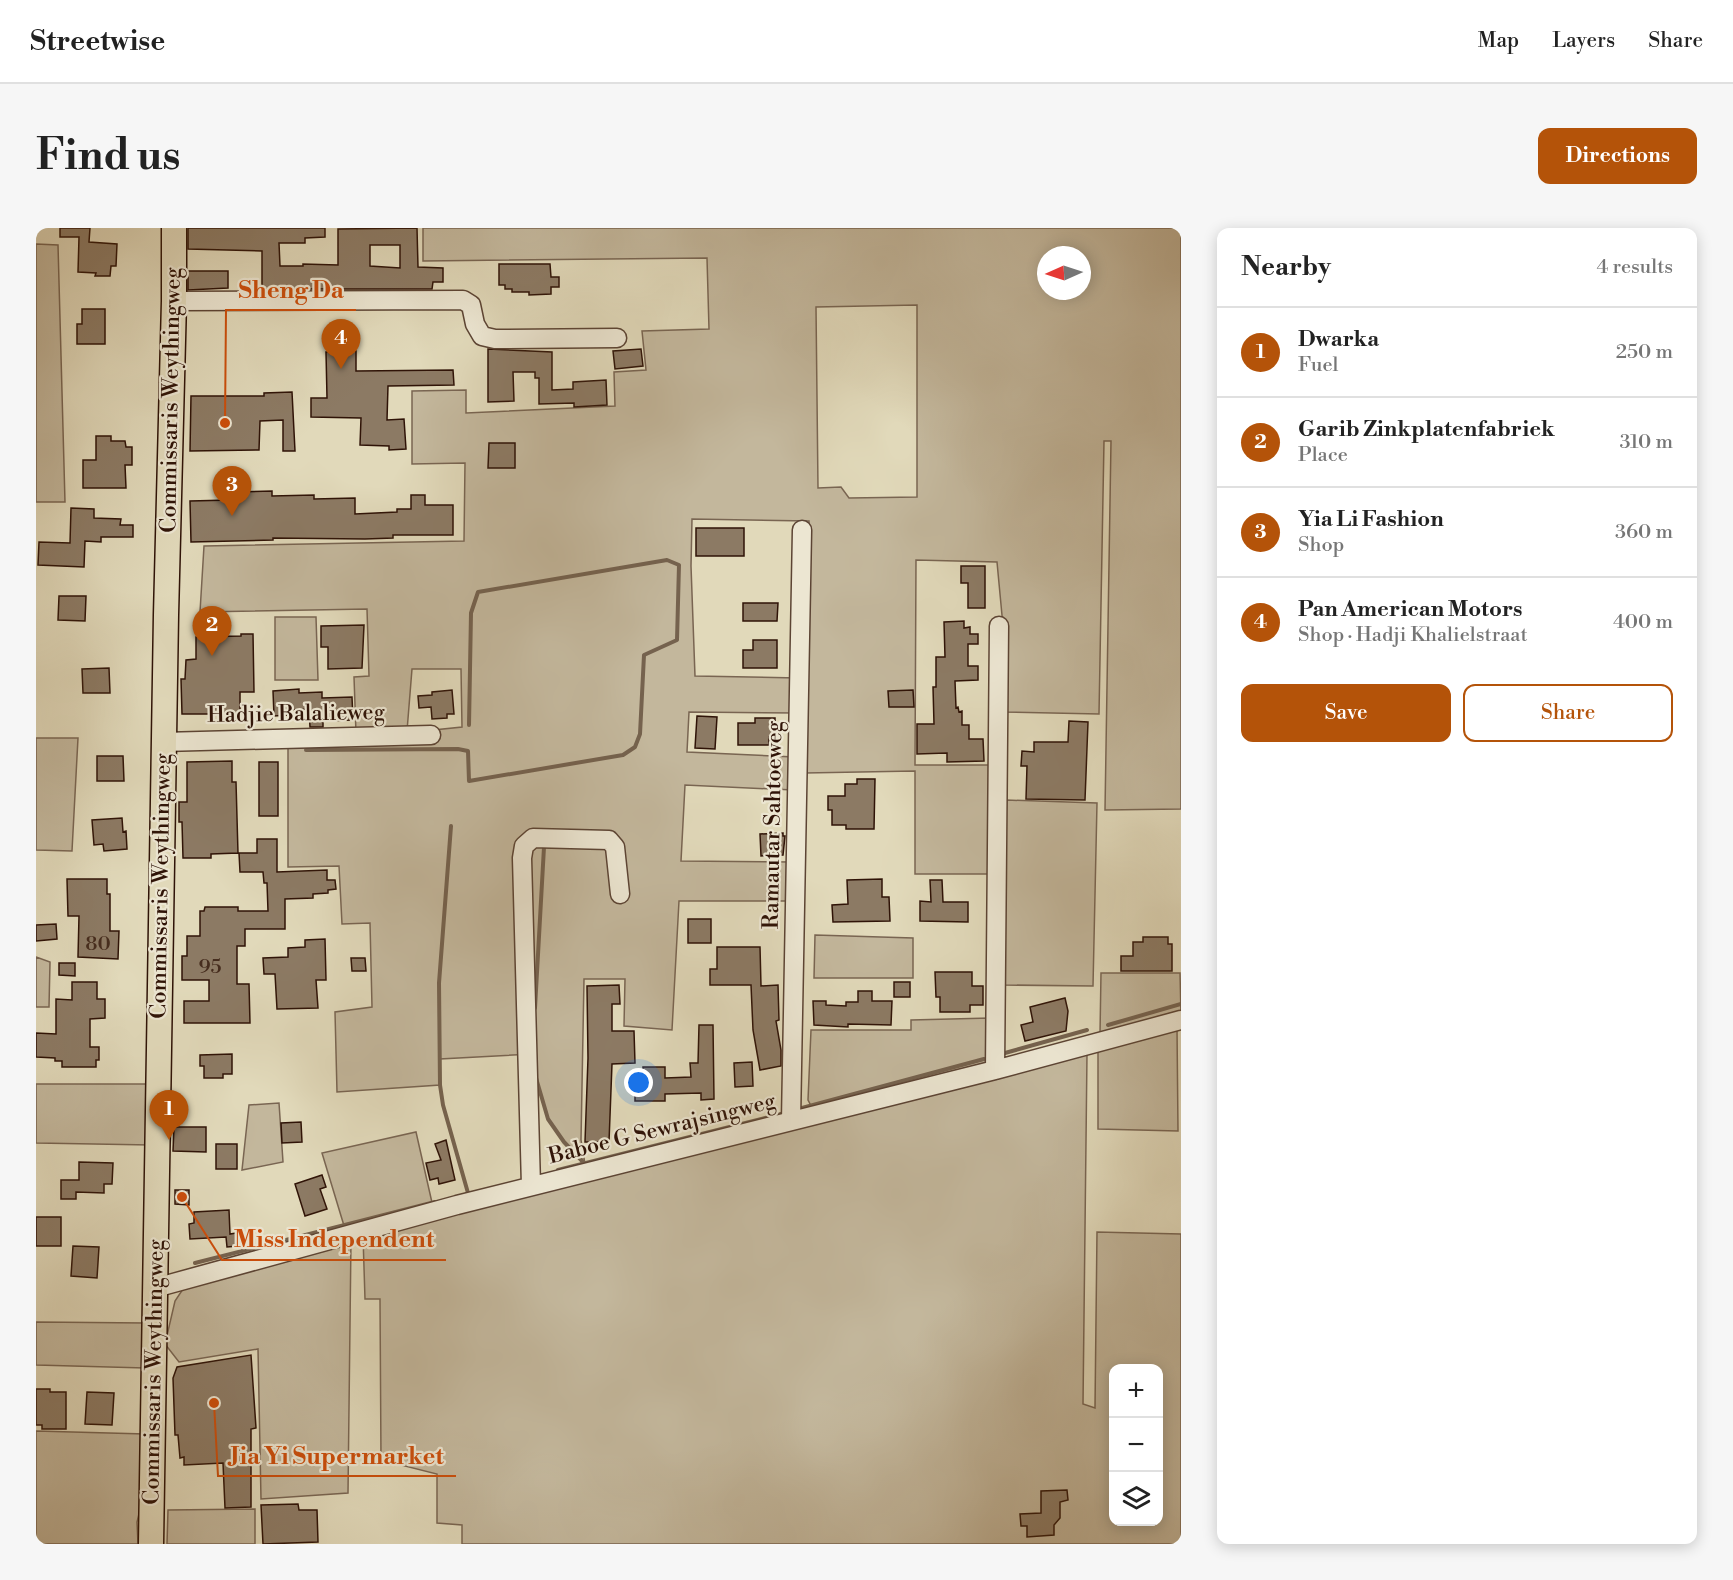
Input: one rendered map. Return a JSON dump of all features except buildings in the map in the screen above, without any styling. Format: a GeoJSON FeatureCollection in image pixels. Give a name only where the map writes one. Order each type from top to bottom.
{"type":"FeatureCollection","features":[{"type":"Feature","properties":{"kind":"main road","name":"Commissaris Weythingweg"},"geometry":{"type":"LineString","coordinates":[[152,1544],[174,228]]}},
{"type":"Feature","properties":{"kind":"street"},"geometry":{"type":"LineString","coordinates":[[174,302],[464,300],[471,305],[475,324],[482,336],[617,338]]}},
{"type":"Feature","properties":{"kind":"street","name":"Ramautar Sahtoeweg"},"geometry":{"type":"LineString","coordinates":[[791,1121],[802,530]]}},
{"type":"Feature","properties":{"kind":"street"},"geometry":{"type":"LineString","coordinates":[[995,1070],[999,626]]}},
{"type":"Feature","properties":{"kind":"street","name":"Hadjie Balalieweg"},"geometry":{"type":"LineString","coordinates":[[164,742],[431,735]]}},
{"type":"Feature","properties":{"kind":"street"},"geometry":{"type":"LineString","coordinates":[[531,1186],[522,858],[524,846],[533,838],[609,840],[615,847],[620,894]]}},
{"type":"Feature","properties":{"kind":"street","name":"Baboe G Sewrajsingweg"},"geometry":{"type":"LineString","coordinates":[[155,1288],[531,1186],[995,1070],[1181,1020]]}},
{"type":"Feature","properties":{"kind":"shaded area"},"geometry":{"type":"Polygon","coordinates":[[[423,228],[1181,228],[1181,809],[1105,810],[1111,441],[1104,441],[1099,714],[1002,712],[1003,626],[997,562],[916,560],[915,765],[993,765],[992,874],[915,874],[915,771],[805,773],[809,521],[692,519],[691,566],[695,676],[798,678],[798,713],[689,712],[687,752],[794,757],[793,790],[685,785],[681,861],[793,862],[793,901],[679,901],[672,1030],[624,1026],[625,979],[584,979],[581,1140],[585,1164],[564,1142],[548,1119],[532,1062],[532,1054],[440,1059],[440,1085],[337,1092],[335,1012],[372,1007],[370,923],[342,924],[339,866],[288,867],[288,745],[462,727],[461,669],[412,669],[407,731],[356,733],[354,677],[369,676],[367,609],[200,612],[204,546],[464,541],[465,463],[412,464],[412,391],[466,390],[466,413],[615,406],[614,372],[646,370],[642,331],[709,329],[707,258],[423,261],[423,228]],[[917,305],[816,307],[818,488],[841,487],[849,498],[917,497],[917,305]]]}},
{"type":"Feature","properties":{"kind":"shaded area"},"geometry":{"type":"Polygon","coordinates":[[[36,244],[58,245],[65,502],[36,502],[36,244]]]}},
{"type":"Feature","properties":{"kind":"shaded area"},"geometry":{"type":"Polygon","coordinates":[[[275,617],[316,617],[318,680],[275,680],[275,617]]]}},
{"type":"Feature","properties":{"kind":"shaded area"},"geometry":{"type":"Polygon","coordinates":[[[36,738],[78,738],[72,851],[36,850],[36,738]]]}},
{"type":"Feature","properties":{"kind":"shaded area"},"geometry":{"type":"Polygon","coordinates":[[[1006,800],[1097,803],[1093,986],[1005,985],[1006,800]]]}},
{"type":"Feature","properties":{"kind":"shaded area"},"geometry":{"type":"Polygon","coordinates":[[[815,935],[913,938],[913,978],[814,978],[815,935]]]}},
{"type":"Feature","properties":{"kind":"shaded area"},"geometry":{"type":"Polygon","coordinates":[[[36,957],[50,962],[49,1007],[36,1007],[36,957]]]}},
{"type":"Feature","properties":{"kind":"shaded area"},"geometry":{"type":"Polygon","coordinates":[[[1101,973],[1180,973],[1181,1016],[1100,1034],[1101,973]]]}},
{"type":"Feature","properties":{"kind":"shaded area"},"geometry":{"type":"Polygon","coordinates":[[[990,1018],[988,1062],[983,1066],[814,1111],[808,1100],[811,1030],[911,1030],[911,1020],[990,1018]]]}},
{"type":"Feature","properties":{"kind":"shaded area"},"geometry":{"type":"Polygon","coordinates":[[[1177,1028],[1178,1131],[1098,1129],[1098,1048],[1177,1028]]]}},
{"type":"Feature","properties":{"kind":"shaded area"},"geometry":{"type":"Polygon","coordinates":[[[1087,1054],[1083,1404],[1095,1408],[1097,1232],[1181,1234],[1181,1544],[462,1544],[462,1525],[437,1523],[437,1474],[381,1460],[380,1299],[365,1299],[363,1236],[1087,1054]]]}},
{"type":"Feature","properties":{"kind":"shaded area"},"geometry":{"type":"Polygon","coordinates":[[[36,1084],[152,1084],[151,1145],[36,1143],[36,1084]]]}},
{"type":"Feature","properties":{"kind":"shaded area"},"geometry":{"type":"Polygon","coordinates":[[[279,1103],[283,1162],[242,1170],[249,1105],[279,1103]]]}},
{"type":"Feature","properties":{"kind":"shaded area"},"geometry":{"type":"Polygon","coordinates":[[[416,1132],[433,1207],[345,1229],[322,1153],[416,1132]]]}},
{"type":"Feature","properties":{"kind":"shaded area"},"geometry":{"type":"Polygon","coordinates":[[[351,1240],[348,1493],[261,1499],[258,1349],[179,1362],[165,1344],[175,1301],[185,1286],[351,1240]]]}},
{"type":"Feature","properties":{"kind":"shaded area"},"geometry":{"type":"Polygon","coordinates":[[[36,1322],[146,1323],[145,1368],[36,1365],[36,1322]]]}},
{"type":"Feature","properties":{"kind":"shaded area"},"geometry":{"type":"Polygon","coordinates":[[[36,1431],[145,1434],[144,1494],[137,1522],[138,1544],[36,1544],[36,1431]]]}},
{"type":"Feature","properties":{"kind":"shaded area"},"geometry":{"type":"Polygon","coordinates":[[[255,1509],[255,1544],[167,1544],[168,1510],[255,1509]]]}},
{"type":"Feature","properties":{"kind":"waterway"},"geometry":{"type":"LineString","coordinates":[[306,750],[458,749],[468,751],[469,781],[623,755],[635,747],[640,734],[644,655],[677,640],[679,565],[667,560],[478,592],[471,613],[469,725]]}},
{"type":"Feature","properties":{"kind":"waterway"},"geometry":{"type":"LineString","coordinates":[[451,826],[439,983],[440,1085],[443,1105],[468,1193]]}},
{"type":"Feature","properties":{"kind":"waterway"},"geometry":{"type":"LineString","coordinates":[[535,1008],[544,847]]}},
{"type":"Feature","properties":{"kind":"waterway"},"geometry":{"type":"LineString","coordinates":[[1108,1025],[1181,1004]]}},
{"type":"Feature","properties":{"kind":"waterway"},"geometry":{"type":"LineString","coordinates":[[1005,1053],[1087,1030]]}},
{"type":"Feature","properties":{"kind":"waterway"},"geometry":{"type":"LineString","coordinates":[[802,1108],[984,1059]]}},
{"type":"Feature","properties":{"kind":"waterway"},"geometry":{"type":"LineString","coordinates":[[536,1078],[548,1119],[564,1142],[585,1164]]}},
{"type":"Feature","properties":{"kind":"waterway"},"geometry":{"type":"LineString","coordinates":[[558,1170],[781,1114]]}},
{"type":"Feature","properties":{"kind":"waterway"},"geometry":{"type":"LineString","coordinates":[[195,1263],[435,1202]]}},
{"type":"Feature","properties":{"kind":"place","name":"Pan American Motors"},"geometry":{"type":"Point","coordinates":[341,369]}},
{"type":"Feature","properties":{"kind":"place","name":"Sheng Da"},"geometry":{"type":"Point","coordinates":[225,423]}},
{"type":"Feature","properties":{"kind":"place","name":"Yia Li Fashion"},"geometry":{"type":"Point","coordinates":[232,516]}},
{"type":"Feature","properties":{"kind":"place","name":"Garib Zinkplatenfabriek"},"geometry":{"type":"Point","coordinates":[212,656]}},
{"type":"Feature","properties":{"kind":"place","name":"Dwarka"},"geometry":{"type":"Point","coordinates":[169,1140]}},
{"type":"Feature","properties":{"kind":"place","name":"Miss Independent"},"geometry":{"type":"Point","coordinates":[182,1197]}},
{"type":"Feature","properties":{"kind":"place","name":"Jia Yi Supermarket"},"geometry":{"type":"Point","coordinates":[214,1403]}}]}
